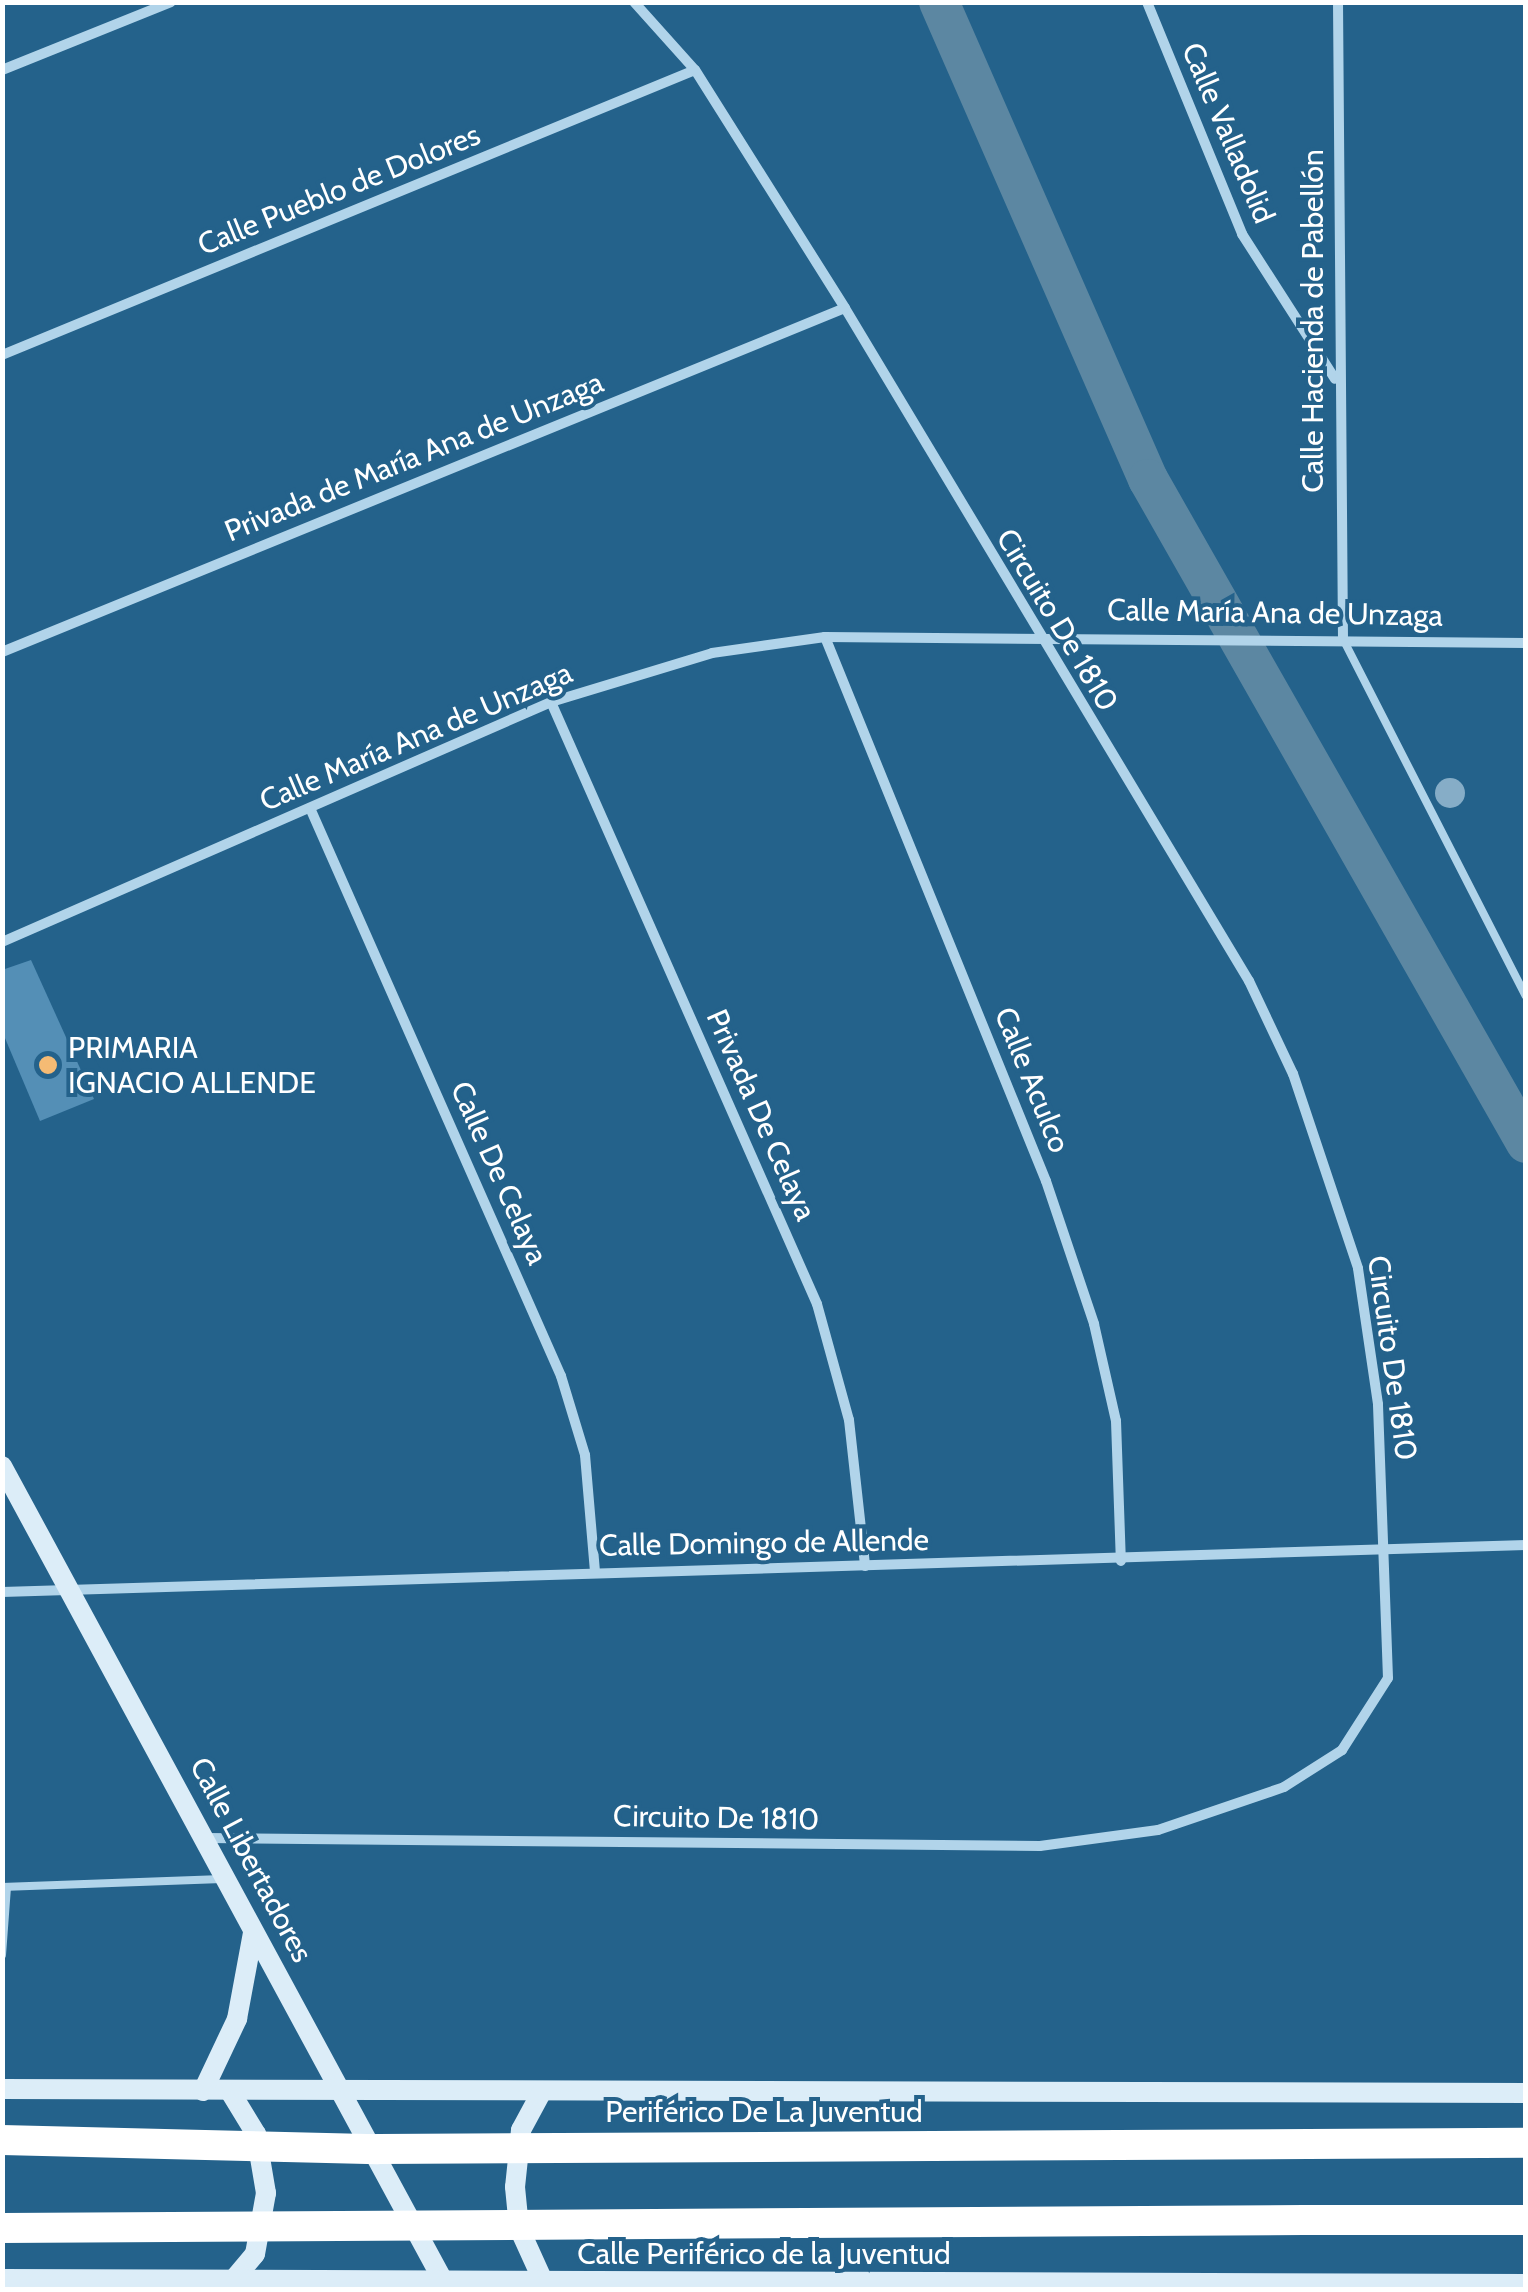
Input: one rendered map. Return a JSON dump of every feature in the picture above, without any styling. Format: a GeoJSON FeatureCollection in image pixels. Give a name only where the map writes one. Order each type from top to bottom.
{"type":"FeatureCollection","features":[{"type":"Feature","properties":{"kind":"highway","name":"Periférico De La Juventud"},"geometry":{"type":"LineString","coordinates":[[2,2140],[378,2149],[1526,2143]]}},
{"type":"Feature","properties":{"kind":"highway"},"geometry":{"type":"LineString","coordinates":[[2,2228],[1526,2220]]}},
{"type":"Feature","properties":{"kind":"main road","name":"Calle Libertadores"},"geometry":{"type":"LineString","coordinates":[[2,1466],[446,2286]]}},
{"type":"Feature","properties":{"kind":"main road"},"geometry":{"type":"LineString","coordinates":[[204,2091],[237,2020],[253,1932]]}},
{"type":"Feature","properties":{"kind":"main road"},"geometry":{"type":"LineString","coordinates":[[2,2090],[1526,2092]]}},
{"type":"Feature","properties":{"kind":"main road"},"geometry":{"type":"LineString","coordinates":[[231,2093],[256,2134],[266,2193],[255,2254],[233,2280]]}},
{"type":"Feature","properties":{"kind":"main road"},"geometry":{"type":"LineString","coordinates":[[541,2093],[520,2130],[515,2187],[522,2238],[544,2283]]}},
{"type":"Feature","properties":{"kind":"main road","name":"Calle Periférico de la Juventud"},"geometry":{"type":"LineString","coordinates":[[2,2278],[446,2286],[544,2283],[1366,2288],[1526,2284]]}},
{"type":"Feature","properties":{"kind":"street"},"geometry":{"type":"LineString","coordinates":[[2,70],[171,2]]}},
{"type":"Feature","properties":{"kind":"street","name":"Circuito De 1810"},"geometry":{"type":"LineString","coordinates":[[206,1838],[1040,1846],[1158,1830],[1284,1787],[1342,1750],[1388,1678],[1388,1554],[1358,1268],[1326,1154],[1248,982],[1036,634],[845,308],[695,70],[634,2]]}},
{"type":"Feature","properties":{"kind":"street","name":"Calle Valladolid"},"geometry":{"type":"LineString","coordinates":[[1146,2],[1242,234],[1336,379]]}},
{"type":"Feature","properties":{"kind":"street","name":"Calle Hacienda de Pabellón"},"geometry":{"type":"LineString","coordinates":[[1338,2],[1336,379],[1343,639]]}},
{"type":"Feature","properties":{"kind":"street","name":"Calle Pueblo de Dolores"},"geometry":{"type":"LineString","coordinates":[[2,356],[695,70]]}},
{"type":"Feature","properties":{"kind":"street","name":"Privada de María Ana de Unzaga"},"geometry":{"type":"LineString","coordinates":[[2,652],[845,308]]}},
{"type":"Feature","properties":{"kind":"street","name":"Calle María Ana de Unzaga"},"geometry":{"type":"LineString","coordinates":[[2,942],[550,702],[712,654],[825,637],[1036,634],[1526,643]]}},
{"type":"Feature","properties":{"kind":"street","name":"Calle Aculco"},"geometry":{"type":"LineString","coordinates":[[825,637],[1046,1182],[1094,1324],[1116,1421],[1122,1561]]}},
{"type":"Feature","properties":{"kind":"street","name":"Privada De Celaya"},"geometry":{"type":"LineString","coordinates":[[550,702],[817,1304],[848,1420],[865,1566]]}},
{"type":"Feature","properties":{"kind":"street","name":"Calle De Celaya"},"geometry":{"type":"LineString","coordinates":[[310,808],[561,1376],[584,1455],[595,1571]]}},
{"type":"Feature","properties":{"kind":"street","name":"Calle Domingo de Allende"},"geometry":{"type":"LineString","coordinates":[[2,1592],[595,1571],[1388,1554],[1521,1545]]}},
{"type":"Feature","properties":{"kind":"lane"},"geometry":{"type":"LineString","coordinates":[[1343,639],[1526,996]]}},
{"type":"Feature","properties":{"kind":"lane"},"geometry":{"type":"LineString","coordinates":[[2,1955],[5,1887],[226,1878]]}},
{"type":"Feature","properties":{"kind":"building","name":"PRIMARIA IGNACIO ALLENDE"},"geometry":{"type":"Polygon","coordinates":[[[31,960],[94,1099],[40,1121],[2,1031],[2,970],[31,960]]]}},
{"type":"Feature","properties":{"kind":"waterway"},"geometry":{"type":"LineString","coordinates":[[939,2],[1148,479],[1526,1143]]}},
{"type":"Feature","properties":{"kind":"place","name":"PRIMARIA IGNACIO ALLENDE"},"geometry":{"type":"Point","coordinates":[48,1065]}}]}
